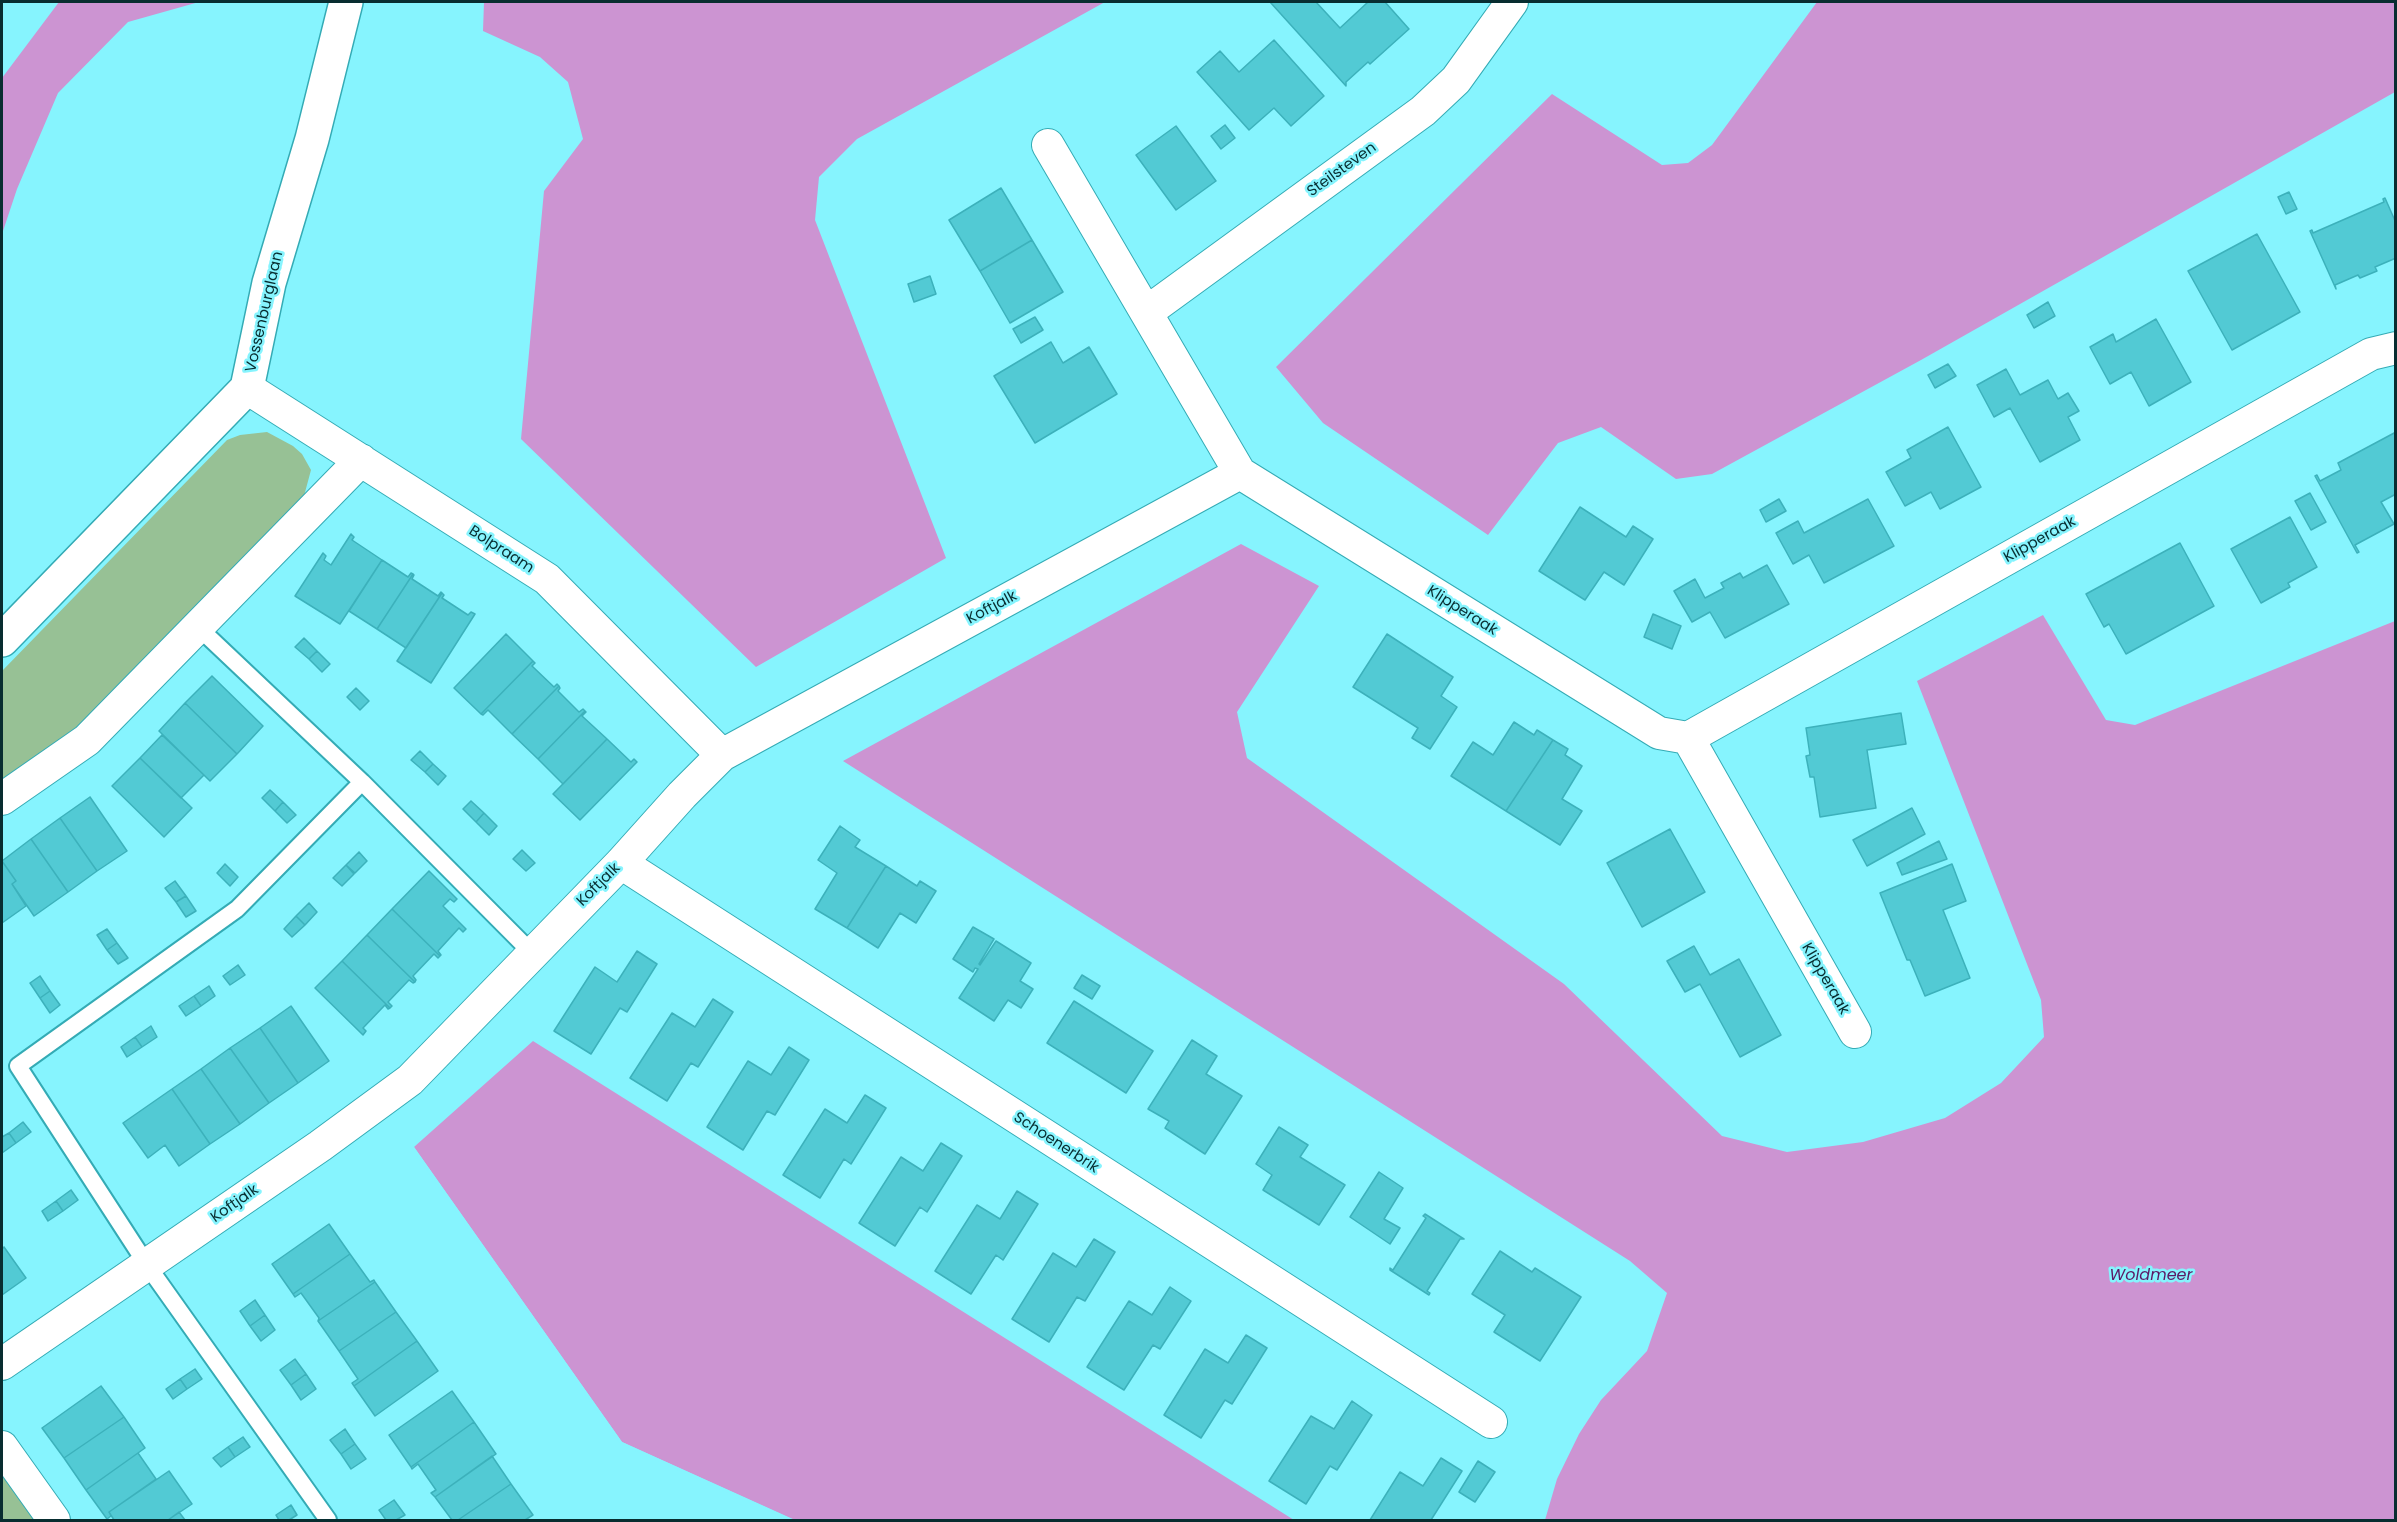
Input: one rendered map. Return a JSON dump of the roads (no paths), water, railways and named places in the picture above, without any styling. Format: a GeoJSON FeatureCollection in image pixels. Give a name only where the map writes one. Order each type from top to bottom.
{"type":"FeatureCollection","features":[{"type":"Feature","properties":{"kind":"street","name":"Vossenburglaan"},"geometry":{"type":"LineString","coordinates":[[2,640],[247,388],[269,283],[312,139],[346,2]]}},
{"type":"Feature","properties":{"kind":"street","name":"Steilsteven"},"geometry":{"type":"LineString","coordinates":[[1147,312],[1423,111],[1456,80],[1512,2]]}},
{"type":"Feature","properties":{"kind":"street"},"geometry":{"type":"LineString","coordinates":[[1048,145],[1240,473]]}},
{"type":"Feature","properties":{"kind":"street","name":"Klipperaak"},"geometry":{"type":"LineString","coordinates":[[1240,473],[1659,733],[1688,738],[2371,354],[2396,348]]}},
{"type":"Feature","properties":{"kind":"street","name":"Bolpraam"},"geometry":{"type":"LineString","coordinates":[[247,388],[547,579],[722,755]]}},
{"type":"Feature","properties":{"kind":"street"},"geometry":{"type":"LineString","coordinates":[[2,799],[87,740],[361,460]]}},
{"type":"Feature","properties":{"kind":"street","name":"Koftjalk"},"geometry":{"type":"LineString","coordinates":[[2,1364],[320,1146],[410,1080],[621,863],[682,795],[722,755],[1240,473]]}},
{"type":"Feature","properties":{"kind":"street","name":"Klipperaak"},"geometry":{"type":"LineString","coordinates":[[1688,738],[1855,1032]]}},
{"type":"Feature","properties":{"kind":"street","name":"Schoenerbrik"},"geometry":{"type":"LineString","coordinates":[[621,863],[1491,1422]]}},
{"type":"Feature","properties":{"kind":"street"},"geometry":{"type":"LineString","coordinates":[[2,1447],[54,1521]]}},
{"type":"Feature","properties":{"kind":"lane"},"geometry":{"type":"LineString","coordinates":[[198,627],[362,782],[532,953]]}},
{"type":"Feature","properties":{"kind":"lane"},"geometry":{"type":"LineString","coordinates":[[328,1521],[147,1265],[18,1066],[237,909],[362,782]]}},
{"type":"Feature","properties":{"kind":"water"},"geometry":{"type":"Polygon","coordinates":[[[59,2],[199,2],[128,22],[58,93],[17,189],[2,234],[2,78],[59,2]]]}},
{"type":"Feature","properties":{"kind":"water"},"geometry":{"type":"Polygon","coordinates":[[[484,2],[1105,2],[857,139],[819,177],[815,220],[946,558],[756,667],[521,439],[544,191],[583,139],[568,82],[540,57],[483,31],[484,2]]]}},
{"type":"Feature","properties":{"kind":"water"},"geometry":{"type":"Polygon","coordinates":[[[1817,2],[2395,2],[2395,92],[1921,360],[1712,474],[1676,479],[1601,427],[1558,443],[1488,535],[1323,423],[1276,367],[1552,94],[1662,165],[1688,163],[1712,145],[1817,2]]]}},
{"type":"Feature","properties":{"kind":"water","name":"Woldmeer"},"geometry":{"type":"Polygon","coordinates":[[[1241,544],[1319,586],[1237,712],[1247,758],[1564,984],[1722,1136],[1787,1152],[1863,1142],[1945,1118],[2001,1083],[2044,1037],[2041,1000],[1917,681],[2043,615],[2106,720],[2135,725],[2395,621],[2395,1520],[1545,1520],[1557,1479],[1579,1434],[1601,1400],[1647,1351],[1667,1293],[1630,1261],[843,761],[1241,544]]]}},
{"type":"Feature","properties":{"kind":"water"},"geometry":{"type":"Polygon","coordinates":[[[533,1041],[1294,1520],[795,1520],[622,1442],[414,1147],[533,1041]]]}}]}
